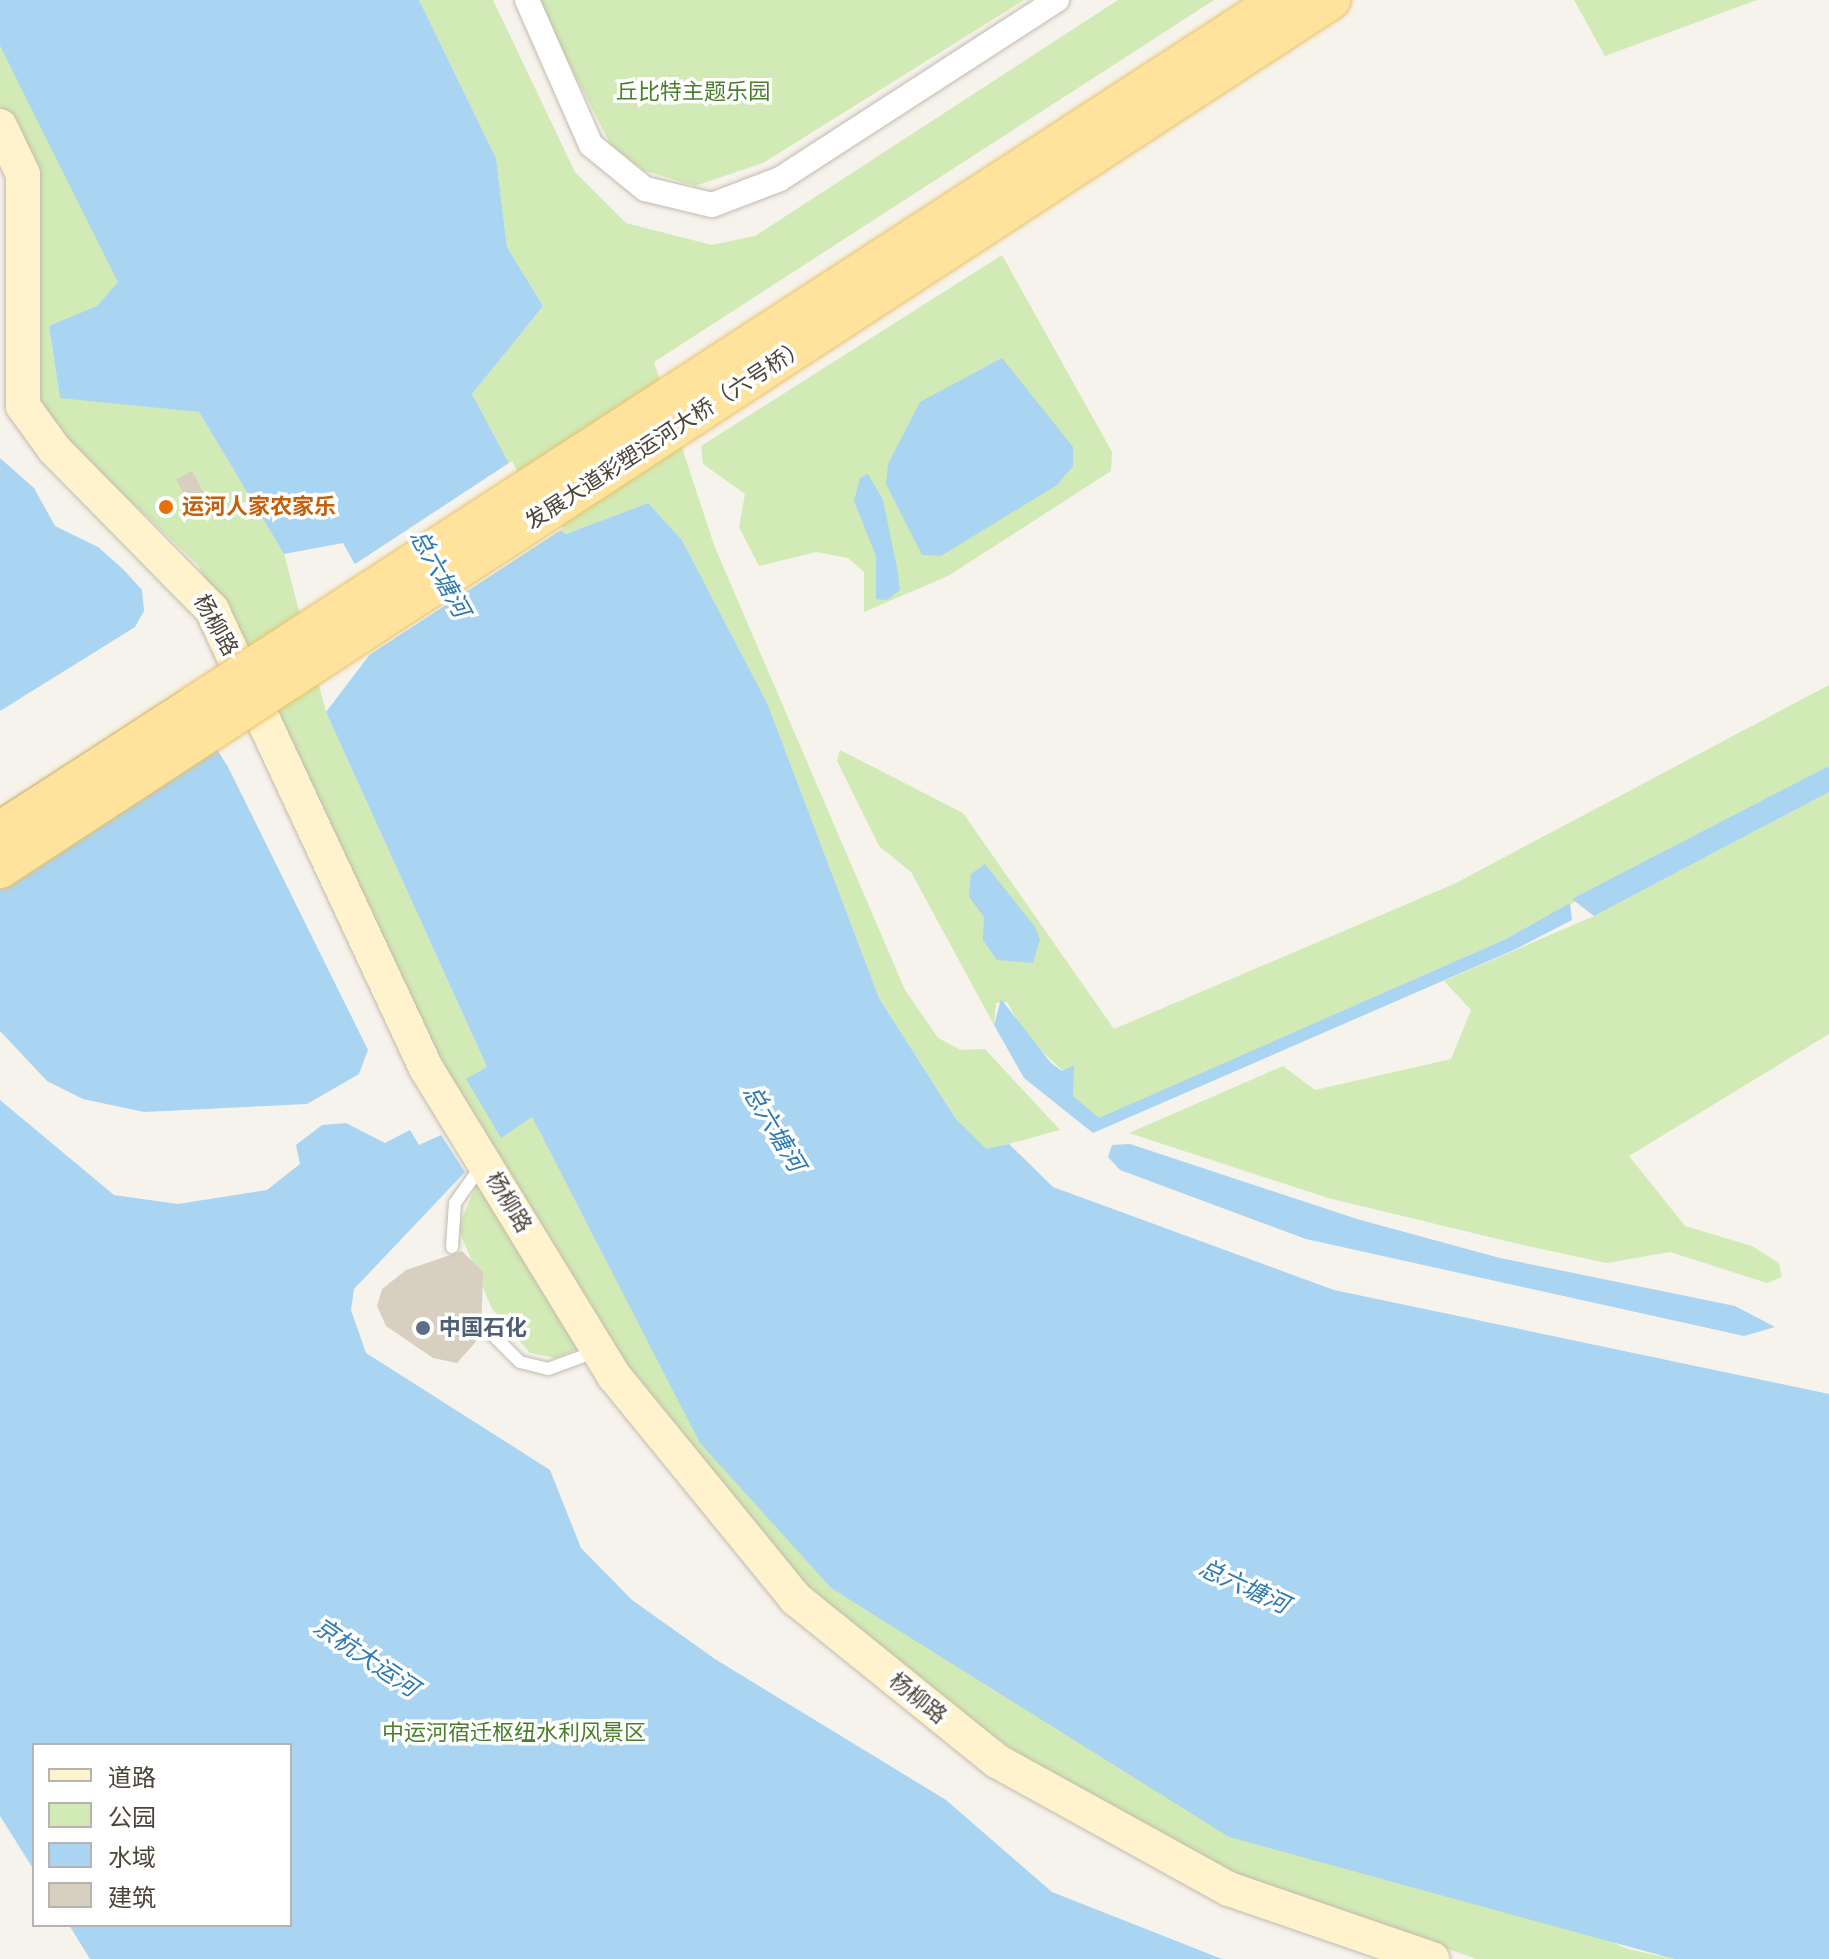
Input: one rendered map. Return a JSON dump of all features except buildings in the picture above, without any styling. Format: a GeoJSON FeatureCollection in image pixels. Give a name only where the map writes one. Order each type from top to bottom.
{"type":"FeatureCollection","features":[{"type":"Feature","properties":{"kind":"main road","name":"发展大道彩塑运河大桥（六号桥）"},"geometry":{"type":"LineString","coordinates":[[0,831],[1279,0]]}},
{"type":"Feature","properties":{"kind":"main road","name":"发展大道彩塑运河大桥（六号桥）"},"geometry":{"type":"LineString","coordinates":[[0,869],[1331,0]]}},
{"type":"Feature","properties":{"kind":"street"},"geometry":{"type":"LineString","coordinates":[[527,0],[591,145],[608,163],[672,200],[712,205],[780,179],[1057,0]]}},
{"type":"Feature","properties":{"kind":"street","name":"杨柳路"},"geometry":{"type":"LineString","coordinates":[[0,126],[23,174],[23,406],[55,450],[212,610],[426,1068],[599,1350],[796,1599],[997,1761],[1229,1889],[1432,1959]]}},
{"type":"Feature","properties":{"kind":"lane"},"geometry":{"type":"LineString","coordinates":[[452,1247],[455,1203],[484,1162]]}},
{"type":"Feature","properties":{"kind":"lane"},"geometry":{"type":"LineString","coordinates":[[485,1327],[520,1362],[548,1369],[599,1350]]}},
{"type":"Feature","properties":{"kind":"green space"},"geometry":{"type":"Polygon","coordinates":[[[419,0],[493,0],[575,172],[626,223],[712,245],[755,236],[1118,0],[1214,0],[654,362],[714,545],[905,990],[938,1038],[961,1050],[985,1049],[1060,1130],[986,1150],[956,1119],[879,998],[768,705],[682,540],[648,503],[566,534],[537,516],[472,394],[543,306],[507,247],[496,158],[419,0]]]}},
{"type":"Feature","properties":{"kind":"green space","name":"丘比特主题乐园"},"geometry":{"type":"Polygon","coordinates":[[[536,0],[1024,0],[763,163],[695,186],[643,170],[611,145],[536,0]]]}},
{"type":"Feature","properties":{"kind":"green space"},"geometry":{"type":"Polygon","coordinates":[[[1574,0],[1757,0],[1605,56],[1574,0]]]}},
{"type":"Feature","properties":{"kind":"green space"},"geometry":{"type":"Polygon","coordinates":[[[0,46],[119,282],[97,306],[49,327],[60,397],[199,412],[284,554],[326,712],[487,1067],[466,1080],[532,1117],[701,1443],[831,1588],[938,1652],[1628,1949],[1674,1959],[1476,1959],[1200,1861],[1030,1763],[807,1597],[613,1354],[485,1149],[198,565],[39,414],[22,148],[0,106],[0,46]]]}},
{"type":"Feature","properties":{"kind":"green space"},"geometry":{"type":"Polygon","coordinates":[[[1002,255],[1112,452],[1111,471],[948,576],[864,612],[864,572],[848,558],[816,552],[759,566],[739,527],[745,494],[703,464],[701,446],[1002,255]]]}},
{"type":"Feature","properties":{"kind":"green space"},"geometry":{"type":"Polygon","coordinates":[[[1829,685],[1829,766],[1506,939],[1099,1119],[1073,1097],[1063,1071],[1026,1036],[1007,1002],[996,1003],[994,1025],[911,872],[879,846],[837,761],[840,750],[963,813],[1114,1029],[1454,884],[1829,685]]]}},
{"type":"Feature","properties":{"kind":"green space"},"geometry":{"type":"Polygon","coordinates":[[[1829,792],[1829,1034],[1629,1156],[1685,1226],[1752,1246],[1779,1263],[1782,1277],[1767,1283],[1670,1252],[1607,1263],[1527,1246],[1328,1198],[1129,1133],[1283,1066],[1315,1090],[1451,1059],[1471,1010],[1444,981],[1594,916],[1829,792]]]}},
{"type":"Feature","properties":{"kind":"green space"},"geometry":{"type":"Polygon","coordinates":[[[479,1179],[585,1346],[556,1358],[530,1353],[492,1309],[458,1228],[479,1179]]]}},
{"type":"Feature","properties":{"kind":"water","name":"总六塘河"},"geometry":{"type":"Polygon","coordinates":[[[0,0],[419,0],[496,158],[507,247],[543,306],[472,394],[537,516],[566,534],[648,503],[682,540],[768,705],[879,998],[956,1119],[986,1149],[1009,1144],[1053,1187],[1334,1290],[1829,1394],[1829,1959],[1674,1959],[1229,1837],[831,1588],[700,1443],[532,1117],[501,1138],[466,1079],[487,1067],[326,712],[390,628],[343,543],[284,554],[199,412],[60,398],[49,326],[97,306],[118,282],[0,46],[0,0]]]}},
{"type":"Feature","properties":{"kind":"water"},"geometry":{"type":"Polygon","coordinates":[[[1002,358],[1073,447],[1073,466],[1057,485],[941,556],[922,555],[886,484],[888,464],[920,402],[1002,358]]]}},
{"type":"Feature","properties":{"kind":"water"},"geometry":{"type":"Polygon","coordinates":[[[0,458],[34,488],[55,526],[98,547],[124,570],[142,590],[144,611],[135,627],[0,711],[0,458]]]}},
{"type":"Feature","properties":{"kind":"water"},"geometry":{"type":"Polygon","coordinates":[[[868,474],[883,500],[897,568],[900,590],[887,600],[876,599],[876,556],[854,501],[860,478],[868,474]]]}},
{"type":"Feature","properties":{"kind":"water"},"geometry":{"type":"Polygon","coordinates":[[[180,690],[228,767],[368,1050],[359,1074],[307,1104],[144,1112],[83,1099],[47,1081],[0,1031],[0,806],[180,690]]]}},
{"type":"Feature","properties":{"kind":"water"},"geometry":{"type":"Polygon","coordinates":[[[1829,766],[1829,792],[1594,916],[1572,899],[1829,766]]]}},
{"type":"Feature","properties":{"kind":"water"},"geometry":{"type":"Polygon","coordinates":[[[985,864],[1035,927],[1040,939],[1033,963],[997,960],[983,940],[984,917],[969,897],[971,874],[985,864]]]}},
{"type":"Feature","properties":{"kind":"water"},"geometry":{"type":"Polygon","coordinates":[[[1570,903],[1572,920],[1516,949],[1093,1133],[1024,1078],[994,1025],[1001,999],[1051,1063],[1062,1071],[1074,1065],[1073,1096],[1099,1118],[1506,939],[1570,903]]]}},
{"type":"Feature","properties":{"kind":"water","name":"中运河宿迁枢纽水利风景区"},"geometry":{"type":"Polygon","coordinates":[[[0,1100],[114,1195],[178,1204],[267,1190],[300,1164],[296,1145],[322,1125],[346,1123],[385,1143],[410,1130],[419,1145],[441,1135],[465,1172],[354,1289],[351,1310],[366,1353],[550,1470],[581,1548],[632,1600],[715,1659],[946,1800],[1052,1892],[1222,1959],[90,1959],[70,1927],[292,1927],[292,1743],[32,1743],[32,1867],[0,1816],[0,1100]]]}},
{"type":"Feature","properties":{"kind":"water"},"geometry":{"type":"Polygon","coordinates":[[[1130,1144],[1357,1219],[1500,1258],[1735,1306],[1775,1327],[1744,1336],[1306,1239],[1120,1170],[1108,1157],[1112,1145],[1130,1144]]]}},
{"type":"Feature","properties":{"kind":"pier"},"geometry":{"type":"Polygon","coordinates":[[[512,461],[540,513],[564,528],[360,661],[386,628],[352,566],[512,461]]]}},
{"type":"Feature","properties":{"kind":"place","name":"运河人家农家乐"},"geometry":{"type":"Point","coordinates":[166,507]}},
{"type":"Feature","properties":{"kind":"place","name":"中国石化"},"geometry":{"type":"Point","coordinates":[423,1328]}},
{"type":"Feature","properties":{"kind":"water label","name":"京杭大运河"},"geometry":{"type":"Point","coordinates":[366,1657]}}]}
